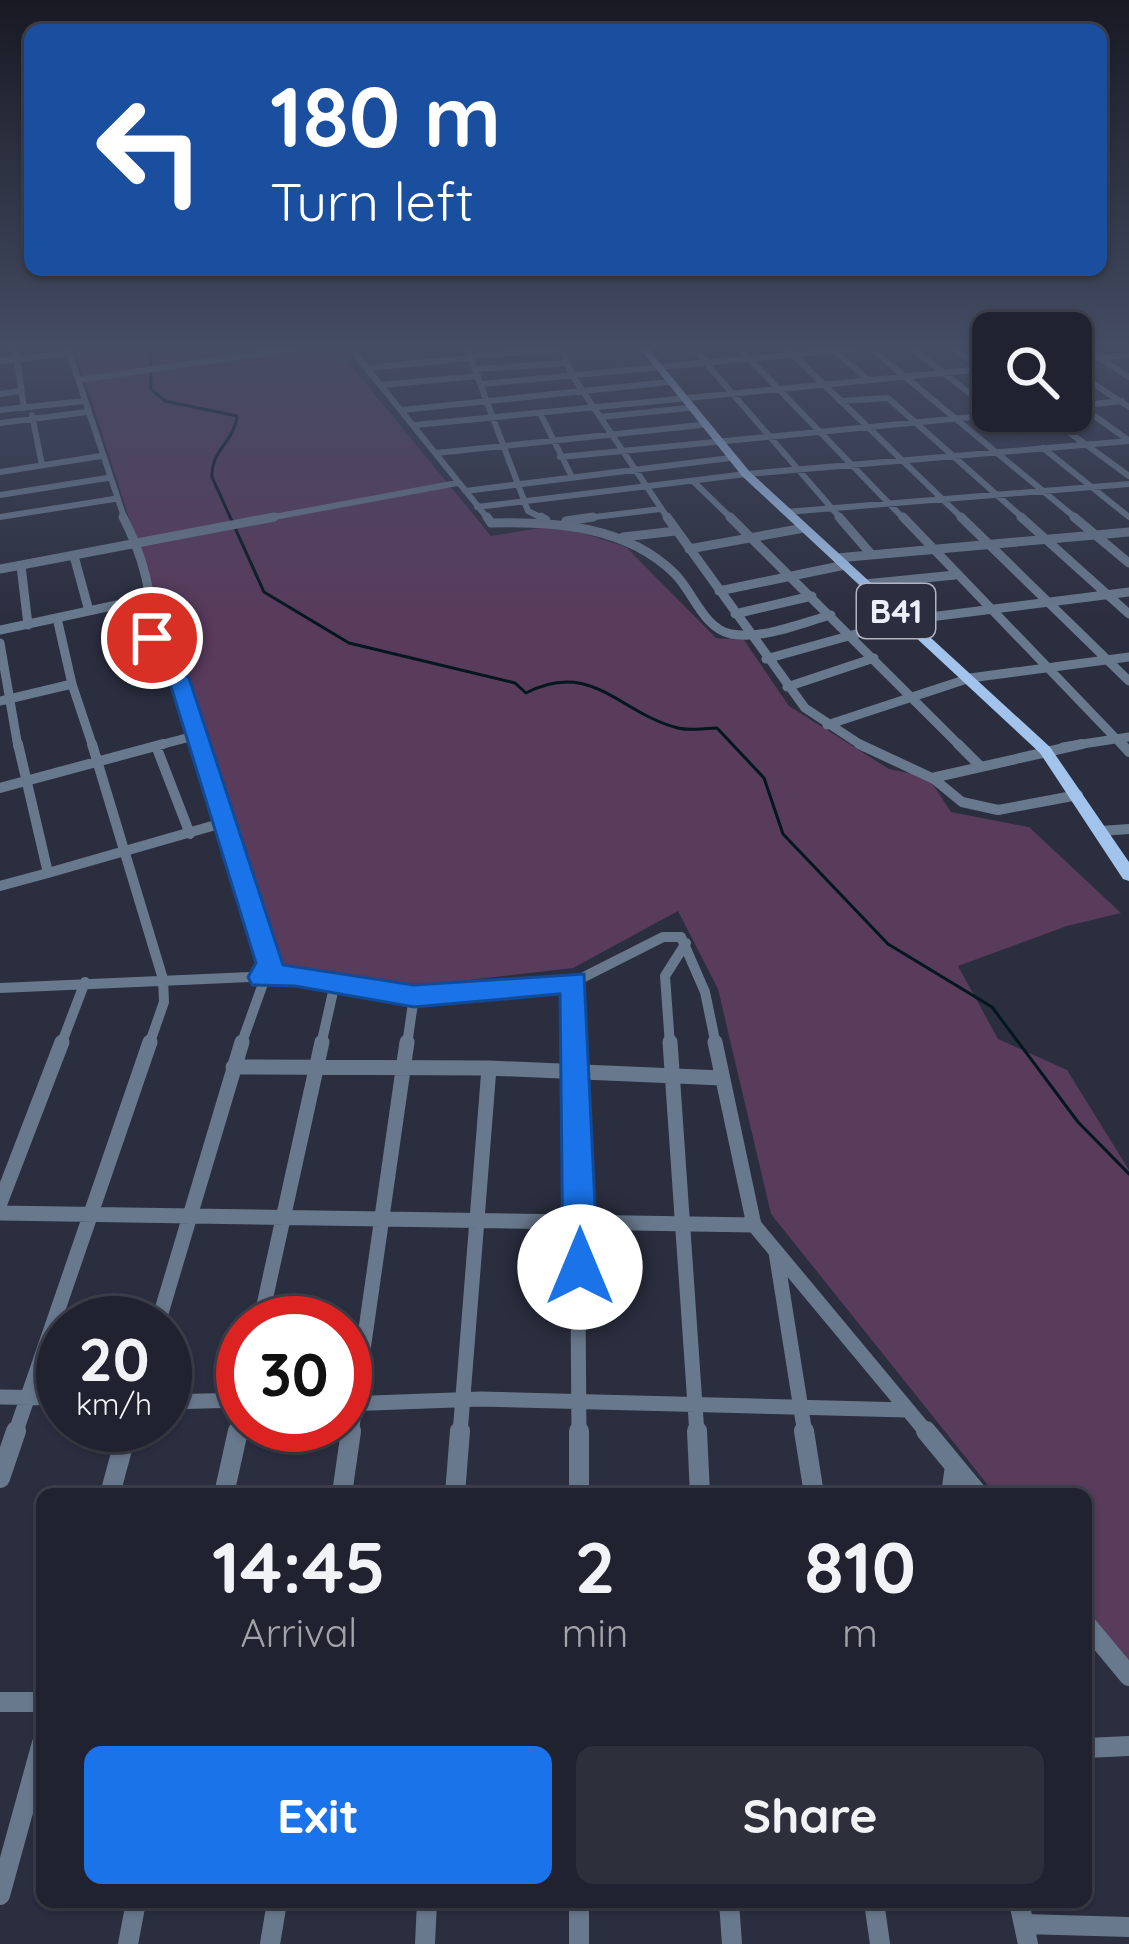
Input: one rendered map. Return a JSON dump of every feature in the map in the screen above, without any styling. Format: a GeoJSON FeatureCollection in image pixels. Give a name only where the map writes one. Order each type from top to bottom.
{"type":"FeatureCollection","features":[{"type":"Feature","properties":{"kind":"main road","name":"B41"},"geometry":{"type":"LineString","coordinates":[[711,437],[1045,750],[1129,875]]}},
{"type":"Feature","properties":{"kind":"street"},"geometry":{"type":"LineString","coordinates":[[36,437],[42,465]]}},
{"type":"Feature","properties":{"kind":"street"},"geometry":{"type":"LineString","coordinates":[[95,437],[114,499],[138,546],[155,626],[152,659],[178,678],[270,964],[233,1067],[166,1296]]}},
{"type":"Feature","properties":{"kind":"street"},"geometry":{"type":"LineString","coordinates":[[424,437],[477,507],[498,526],[660,509]]}},
{"type":"Feature","properties":{"kind":"street"},"geometry":{"type":"LineString","coordinates":[[501,437],[524,502],[536,516],[619,538],[675,574],[715,628],[749,636],[831,615]]}},
{"type":"Feature","properties":{"kind":"street"},"geometry":{"type":"LineString","coordinates":[[551,437],[572,477]]}},
{"type":"Feature","properties":{"kind":"street"},"geometry":{"type":"LineString","coordinates":[[436,453],[584,437]]}},
{"type":"Feature","properties":{"kind":"street"},"geometry":{"type":"LineString","coordinates":[[613,437],[766,659],[826,725],[893,764],[932,778],[962,802],[998,810],[1078,795]]}},
{"type":"Feature","properties":{"kind":"street"},"geometry":{"type":"LineString","coordinates":[[560,457],[769,437],[871,554]]}},
{"type":"Feature","properties":{"kind":"street"},"geometry":{"type":"LineString","coordinates":[[822,437],[1043,668],[1123,738],[1129,752]]}},
{"type":"Feature","properties":{"kind":"street"},"geometry":{"type":"LineString","coordinates":[[877,437],[1129,681]]}},
{"type":"Feature","properties":{"kind":"street"},"geometry":{"type":"LineString","coordinates":[[929,437],[1129,614]]}},
{"type":"Feature","properties":{"kind":"street"},"geometry":{"type":"LineString","coordinates":[[977,437],[1129,563]]}},
{"type":"Feature","properties":{"kind":"street"},"geometry":{"type":"LineString","coordinates":[[1074,437],[1129,480]]}},
{"type":"Feature","properties":{"kind":"street"},"geometry":{"type":"LineString","coordinates":[[477,507],[746,474],[1129,441]]}},
{"type":"Feature","properties":{"kind":"street"},"geometry":{"type":"LineString","coordinates":[[1043,448],[1129,517]]}},
{"type":"Feature","properties":{"kind":"street"},"geometry":{"type":"LineString","coordinates":[[0,472],[100,456]]}},
{"type":"Feature","properties":{"kind":"street"},"geometry":{"type":"LineString","coordinates":[[465,491],[730,458]]}},
{"type":"Feature","properties":{"kind":"street"},"geometry":{"type":"LineString","coordinates":[[0,495],[107,478]]}},
{"type":"Feature","properties":{"kind":"street"},"geometry":{"type":"LineString","coordinates":[[787,512],[1044,493],[1129,480]]}},
{"type":"Feature","properties":{"kind":"street"},"geometry":{"type":"LineString","coordinates":[[0,569],[458,482]]}},
{"type":"Feature","properties":{"kind":"street"},"geometry":{"type":"LineString","coordinates":[[694,482],[980,766]]}},
{"type":"Feature","properties":{"kind":"street"},"geometry":{"type":"LineString","coordinates":[[0,517],[114,499]]}},
{"type":"Feature","properties":{"kind":"street"},"geometry":{"type":"LineString","coordinates":[[688,549],[804,528]]}},
{"type":"Feature","properties":{"kind":"street"},"geometry":{"type":"LineString","coordinates":[[619,538],[676,531]]}},
{"type":"Feature","properties":{"kind":"street"},"geometry":{"type":"LineString","coordinates":[[719,591],[871,554],[1129,532]]}},
{"type":"Feature","properties":{"kind":"street"},"geometry":{"type":"LineString","coordinates":[[74,556],[89,611]]}},
{"type":"Feature","properties":{"kind":"street"},"geometry":{"type":"LineString","coordinates":[[21,566],[28,625]]}},
{"type":"Feature","properties":{"kind":"street"},"geometry":{"type":"LineString","coordinates":[[865,584],[955,575]]}},
{"type":"Feature","properties":{"kind":"street"},"geometry":{"type":"LineString","coordinates":[[766,659],[906,620],[1129,592]]}},
{"type":"Feature","properties":{"kind":"street"},"geometry":{"type":"LineString","coordinates":[[735,614],[812,596]]}},
{"type":"Feature","properties":{"kind":"street"},"geometry":{"type":"LineString","coordinates":[[0,630],[149,598]]}},
{"type":"Feature","properties":{"kind":"street"},"geometry":{"type":"LineString","coordinates":[[0,1478],[159,1026],[163,979],[128,852],[95,763],[57,618]]}},
{"type":"Feature","properties":{"kind":"street"},"geometry":{"type":"LineString","coordinates":[[0,644],[3,700],[30,781],[48,873]]}},
{"type":"Feature","properties":{"kind":"street"},"geometry":{"type":"LineString","coordinates":[[826,725],[970,678],[1129,657]]}},
{"type":"Feature","properties":{"kind":"street"},"geometry":{"type":"LineString","coordinates":[[787,687],[874,658]]}},
{"type":"Feature","properties":{"kind":"street"},"geometry":{"type":"LineString","coordinates":[[3,700],[72,684]]}},
{"type":"Feature","properties":{"kind":"street"},"geometry":{"type":"LineString","coordinates":[[0,788],[194,736]]}},
{"type":"Feature","properties":{"kind":"street"},"geometry":{"type":"LineString","coordinates":[[932,778],[1045,750],[1123,738]]}},
{"type":"Feature","properties":{"kind":"street"},"geometry":{"type":"LineString","coordinates":[[156,746],[190,834]]}},
{"type":"Feature","properties":{"kind":"street"},"geometry":{"type":"LineString","coordinates":[[0,886],[226,822]]}},
{"type":"Feature","properties":{"kind":"street"},"geometry":{"type":"LineString","coordinates":[[1101,831],[1129,829]]}},
{"type":"Feature","properties":{"kind":"street"},"geometry":{"type":"LineString","coordinates":[[0,988],[295,975],[414,996],[574,982],[663,937],[676,936],[686,943],[705,992],[754,1225],[973,1488]]}},
{"type":"Feature","properties":{"kind":"street"},"geometry":{"type":"LineString","coordinates":[[686,943],[665,976],[686,1225],[700,1488]]}},
{"type":"Feature","properties":{"kind":"street"},"geometry":{"type":"LineString","coordinates":[[85,982],[0,1208],[189,1216],[754,1225]]}},
{"type":"Feature","properties":{"kind":"street"},"geometry":{"type":"LineString","coordinates":[[574,982],[581,1221],[579,1488]]}},
{"type":"Feature","properties":{"kind":"street"},"geometry":{"type":"LineString","coordinates":[[265,1296],[334,983]]}},
{"type":"Feature","properties":{"kind":"street"},"geometry":{"type":"LineString","coordinates":[[370,1296],[414,996]]}},
{"type":"Feature","properties":{"kind":"street"},"geometry":{"type":"LineString","coordinates":[[233,1067],[490,1068],[722,1078]]}},
{"type":"Feature","properties":{"kind":"street"},"geometry":{"type":"LineString","coordinates":[[455,1488],[490,1068]]}},
{"type":"Feature","properties":{"kind":"street"},"geometry":{"type":"LineString","coordinates":[[776,1251],[813,1488]]}},
{"type":"Feature","properties":{"kind":"street"},"geometry":{"type":"LineString","coordinates":[[0,1396],[36,1397]]}},
{"type":"Feature","properties":{"kind":"street"},"geometry":{"type":"LineString","coordinates":[[372,1403],[459,1400],[908,1410]]}},
{"type":"Feature","properties":{"kind":"street"},"geometry":{"type":"LineString","coordinates":[[112,1488],[122,1452]]}},
{"type":"Feature","properties":{"kind":"street"},"geometry":{"type":"LineString","coordinates":[[225,1488],[233,1452]]}},
{"type":"Feature","properties":{"kind":"street"},"geometry":{"type":"LineString","coordinates":[[343,1488],[346,1452]]}},
{"type":"Feature","properties":{"kind":"street"},"geometry":{"type":"LineString","coordinates":[[952,1488],[955,1466]]}},
{"type":"Feature","properties":{"kind":"street"},"geometry":{"type":"LineString","coordinates":[[1092,1631],[1129,1676]]}},
{"type":"Feature","properties":{"kind":"street"},"geometry":{"type":"LineString","coordinates":[[0,1702],[36,1702]]}},
{"type":"Feature","properties":{"kind":"street"},"geometry":{"type":"LineString","coordinates":[[1092,1748],[1129,1746]]}},
{"type":"Feature","properties":{"kind":"street"},"geometry":{"type":"LineString","coordinates":[[0,1895],[36,1765]]}},
{"type":"Feature","properties":{"kind":"street"},"geometry":{"type":"LineString","coordinates":[[128,1944],[135,1908]]}},
{"type":"Feature","properties":{"kind":"street"},"geometry":{"type":"LineString","coordinates":[[270,1944],[277,1908]]}},
{"type":"Feature","properties":{"kind":"street"},"geometry":{"type":"LineString","coordinates":[[424,1944],[427,1908]]}},
{"type":"Feature","properties":{"kind":"street"},"geometry":{"type":"LineString","coordinates":[[579,1908],[579,1944]]}},
{"type":"Feature","properties":{"kind":"street"},"geometry":{"type":"LineString","coordinates":[[729,1908],[732,1944]]}},
{"type":"Feature","properties":{"kind":"street"},"geometry":{"type":"LineString","coordinates":[[875,1908],[880,1944]]}},
{"type":"Feature","properties":{"kind":"street"},"geometry":{"type":"LineString","coordinates":[[1024,1923],[1129,1927]]}},
{"type":"Feature","properties":{"kind":"shaded area"},"geometry":{"type":"Polygon","coordinates":[[[103,437],[409,437],[491,536],[558,525],[626,547],[716,638],[744,640],[789,706],[889,769],[928,777],[951,812],[1029,827],[1121,913],[1067,926],[958,966],[998,1039],[1067,1070],[1129,1170],[1129,1662],[1092,1616],[1092,1488],[990,1488],[771,1214],[718,989],[678,911],[573,968],[424,985],[274,970],[103,437]]]}},
{"type":"Feature","properties":{"kind":"waterway"},"geometry":{"type":"LineString","coordinates":[[229,437],[215,460],[212,477],[264,592],[349,643],[515,683],[526,693],[549,684],[588,685],[657,721],[678,728],[717,728],[764,778],[783,834],[888,944],[992,1007],[1078,1122],[1129,1174]]}},
{"type":"Feature","properties":{"kind":"route"},"geometry":{"type":"LineString","coordinates":[[152,638],[152,659],[178,678],[226,822],[270,964],[262,977],[295,975],[414,996],[574,982],[580,1267]]}}]}
